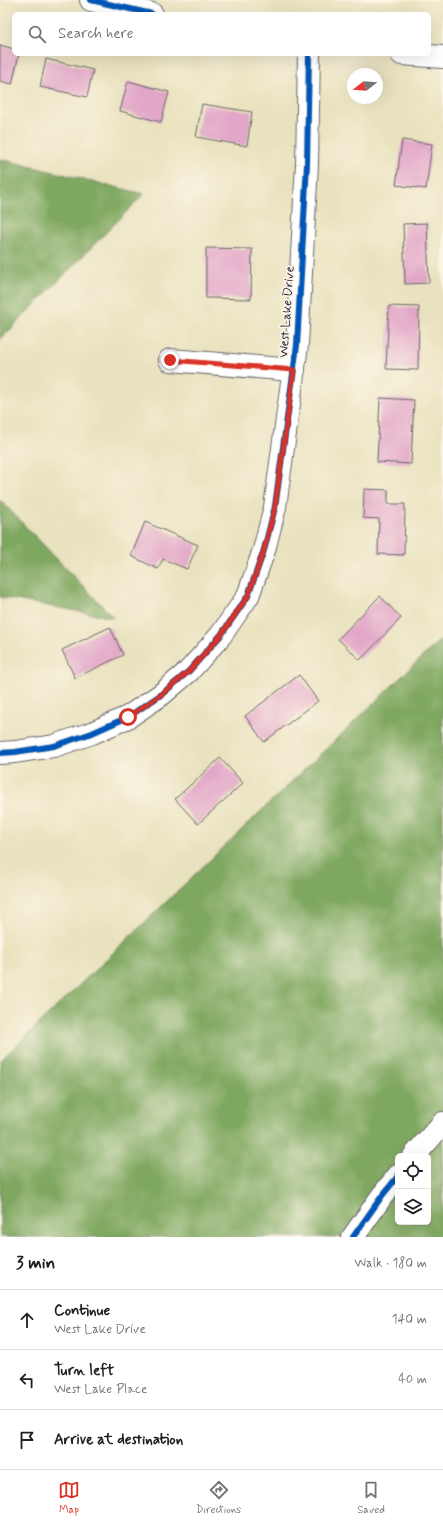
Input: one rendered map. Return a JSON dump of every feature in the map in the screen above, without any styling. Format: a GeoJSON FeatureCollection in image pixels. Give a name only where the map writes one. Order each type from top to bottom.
{"type":"FeatureCollection","features":[{"type":"Feature","properties":{"kind":"street"},"geometry":{"type":"LineString","coordinates":[[91,0],[143,12]]}},
{"type":"Feature","properties":{"kind":"street","name":"West Lake Drive"},"geometry":{"type":"LineString","coordinates":[[0,753],[54,746],[92,733],[128,717],[162,694],[189,671],[221,635],[248,596],[266,543],[275,507],[297,345],[307,164],[309,56]]}},
{"type":"Feature","properties":{"kind":"street"},"geometry":{"type":"LineString","coordinates":[[429,56],[443,57]]}},
{"type":"Feature","properties":{"kind":"street"},"geometry":{"type":"LineString","coordinates":[[170,360],[294,370]]}},
{"type":"Feature","properties":{"kind":"street"},"geometry":{"type":"LineString","coordinates":[[417,1153],[443,1123]]}},
{"type":"Feature","properties":{"kind":"street"},"geometry":{"type":"LineString","coordinates":[[353,1237],[395,1180]]}},
{"type":"Feature","properties":{"kind":"green space"},"geometry":{"type":"Polygon","coordinates":[[[0,159],[144,194],[0,340],[0,159]]]}},
{"type":"Feature","properties":{"kind":"green space"},"geometry":{"type":"Polygon","coordinates":[[[0,500],[114,618],[0,597],[0,500]]]}},
{"type":"Feature","properties":{"kind":"green space"},"geometry":{"type":"Polygon","coordinates":[[[443,637],[443,1237],[0,1237],[0,1061],[443,637]]]}},
{"type":"Feature","properties":{"kind":"building"},"geometry":{"type":"Polygon","coordinates":[[[0,45],[12,48],[12,56],[19,56],[12,84],[0,81],[0,45]]]}},
{"type":"Feature","properties":{"kind":"building"},"geometry":{"type":"Polygon","coordinates":[[[46,59],[93,70],[87,97],[40,87],[46,59]]]}},
{"type":"Feature","properties":{"kind":"building"},"geometry":{"type":"Polygon","coordinates":[[[128,81],[169,92],[161,122],[120,111],[128,81]]]}},
{"type":"Feature","properties":{"kind":"building"},"geometry":{"type":"Polygon","coordinates":[[[202,104],[252,112],[247,146],[196,137],[202,104]]]}},
{"type":"Feature","properties":{"kind":"building"},"geometry":{"type":"Polygon","coordinates":[[[402,140],[432,144],[426,189],[396,185],[402,140]]]}},
{"type":"Feature","properties":{"kind":"building"},"geometry":{"type":"Polygon","coordinates":[[[427,223],[429,283],[405,284],[403,224],[427,223]]]}},
{"type":"Feature","properties":{"kind":"building"},"geometry":{"type":"Polygon","coordinates":[[[206,248],[252,249],[251,299],[206,298],[206,248]]]}},
{"type":"Feature","properties":{"kind":"building"},"geometry":{"type":"Polygon","coordinates":[[[389,306],[419,307],[418,370],[386,369],[389,306]]]}},
{"type":"Feature","properties":{"kind":"building"},"geometry":{"type":"Polygon","coordinates":[[[380,398],[414,400],[411,464],[377,462],[380,398]]]}},
{"type":"Feature","properties":{"kind":"building"},"geometry":{"type":"Polygon","coordinates":[[[364,489],[388,490],[388,504],[405,504],[404,555],[378,554],[379,519],[363,518],[364,489]]]}},
{"type":"Feature","properties":{"kind":"building"},"geometry":{"type":"Polygon","coordinates":[[[145,522],[198,545],[187,569],[163,559],[158,569],[131,556],[145,522]]]}},
{"type":"Feature","properties":{"kind":"building"},"geometry":{"type":"Polygon","coordinates":[[[380,596],[401,618],[360,660],[338,639],[380,596]]]}},
{"type":"Feature","properties":{"kind":"building"},"geometry":{"type":"Polygon","coordinates":[[[110,627],[123,655],[75,678],[62,650],[110,627]]]}},
{"type":"Feature","properties":{"kind":"building"},"geometry":{"type":"Polygon","coordinates":[[[299,675],[318,701],[264,742],[245,716],[299,675]]]}},
{"type":"Feature","properties":{"kind":"building"},"geometry":{"type":"Polygon","coordinates":[[[220,758],[243,783],[198,824],[175,799],[220,758]]]}},
{"type":"Feature","properties":{"kind":"cycle path"},"geometry":{"type":"LineString","coordinates":[[91,0],[143,12]]}},
{"type":"Feature","properties":{"kind":"cycle path"},"geometry":{"type":"LineString","coordinates":[[0,753],[54,746],[92,733],[128,717],[162,694],[189,671],[221,635],[248,596],[264,550],[275,507],[297,345],[307,164],[309,56]]}},
{"type":"Feature","properties":{"kind":"cycle path"},"geometry":{"type":"LineString","coordinates":[[353,1237],[395,1180]]}},
{"type":"Feature","properties":{"kind":"route"},"geometry":{"type":"LineString","coordinates":[[128,717],[162,694],[189,671],[221,635],[248,596],[264,550],[275,507],[294,370],[170,360]]}}]}
